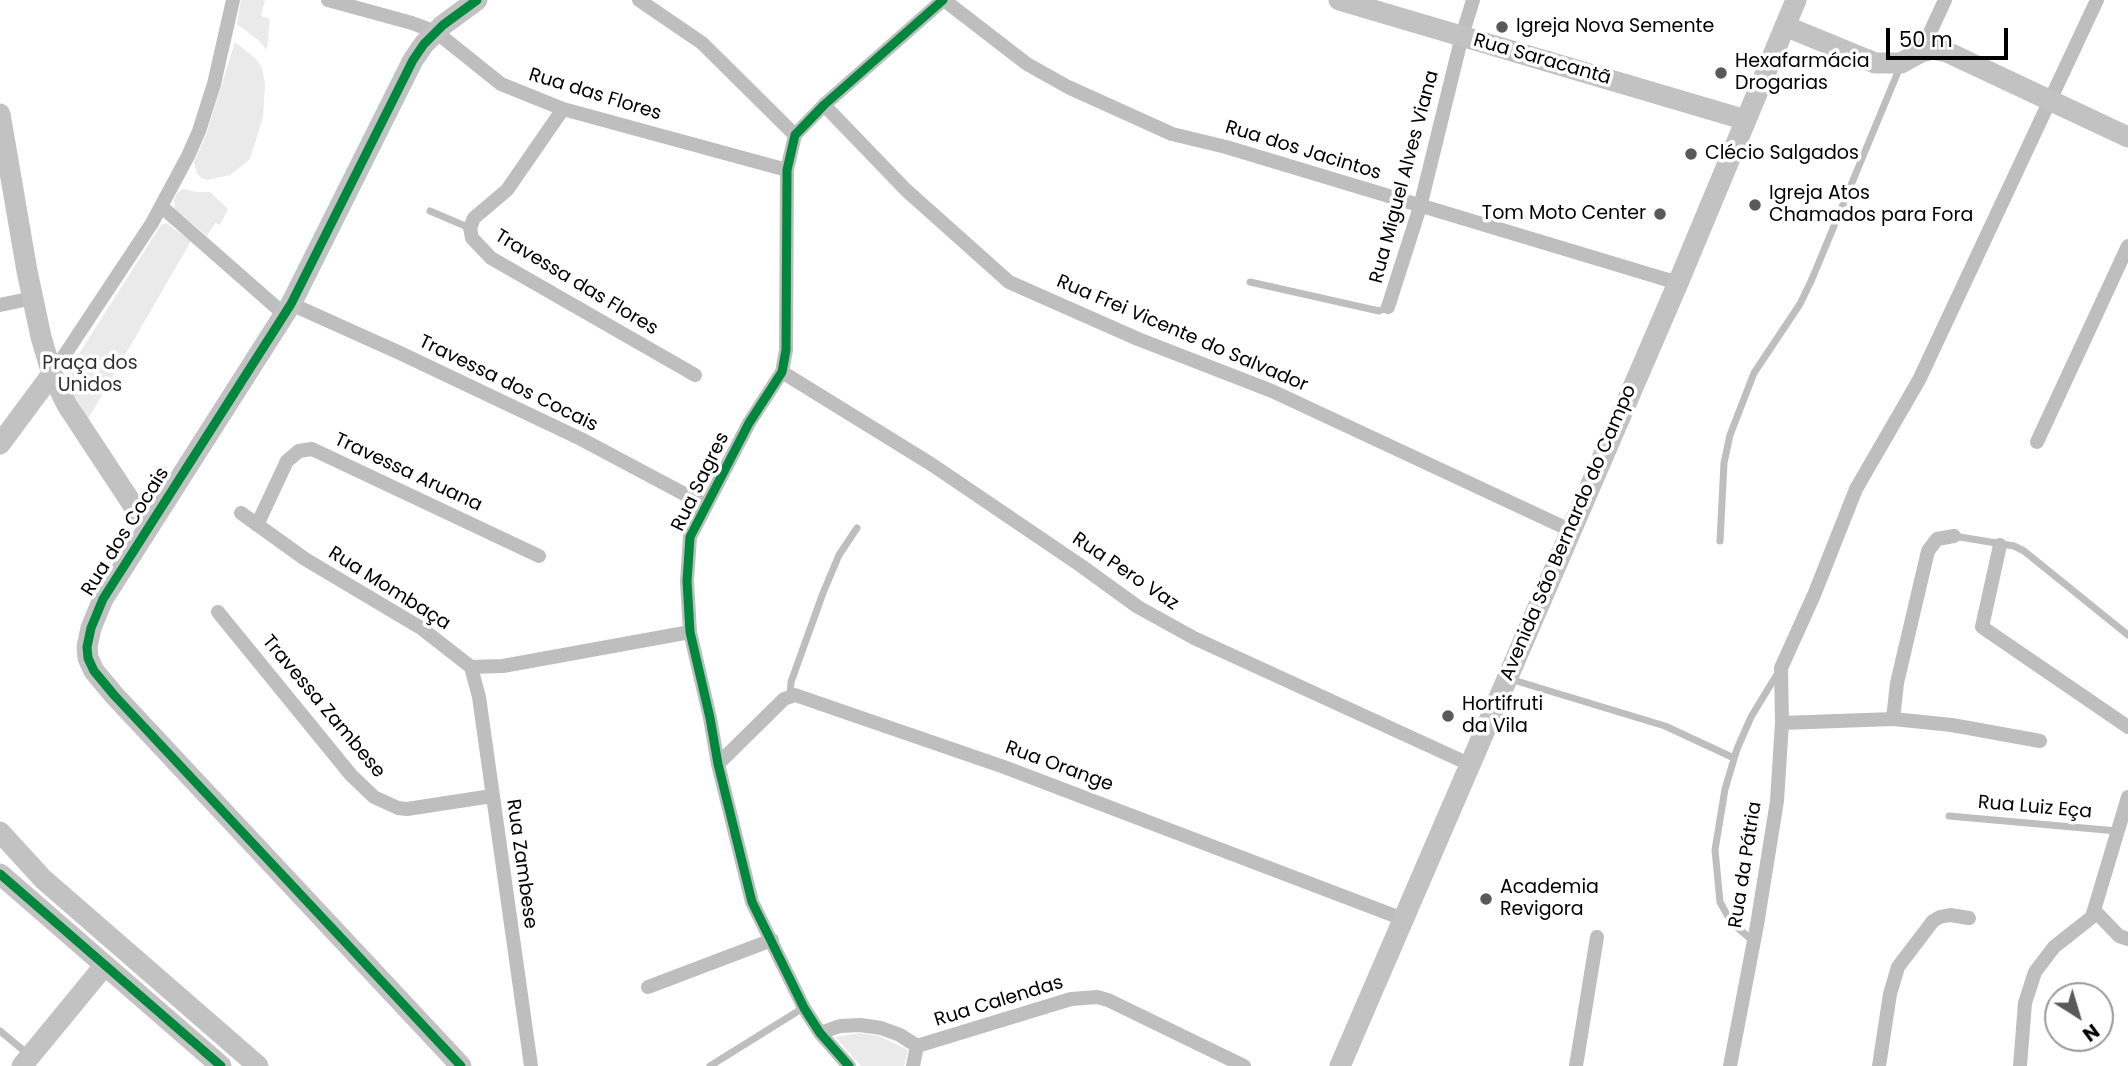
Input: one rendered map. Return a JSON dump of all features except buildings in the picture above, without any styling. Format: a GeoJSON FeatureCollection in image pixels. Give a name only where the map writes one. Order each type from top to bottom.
{"type":"FeatureCollection","features":[{"type":"Feature","properties":{"kind":"street"},"geometry":{"type":"LineString","coordinates":[[0,444],[52,374],[162,207],[202,121],[214,84],[233,0]]}},
{"type":"Feature","properties":{"kind":"street","name":"Rua das Flores"},"geometry":{"type":"LineString","coordinates":[[328,0],[436,32],[501,84],[563,109],[787,170]]}},
{"type":"Feature","properties":{"kind":"street","name":"Rua dos Cocais"},"geometry":{"type":"LineString","coordinates":[[461,1066],[114,695],[94,671],[88,658],[87,647],[96,612],[288,309],[404,78],[424,44],[477,0]]}},
{"type":"Feature","properties":{"kind":"street"},"geometry":{"type":"LineString","coordinates":[[639,0],[702,43],[795,135],[824,105],[944,0]]}},
{"type":"Feature","properties":{"kind":"street","name":"Rua dos Jacintos"},"geometry":{"type":"LineString","coordinates":[[944,0],[1027,64],[1112,108],[1172,134],[1226,147],[1678,283]]}},
{"type":"Feature","properties":{"kind":"street","name":"Rua Saracantã"},"geometry":{"type":"LineString","coordinates":[[1339,0],[1746,120]]}},
{"type":"Feature","properties":{"kind":"street","name":"Rua Miguel Alves Viana"},"geometry":{"type":"LineString","coordinates":[[1388,307],[1420,207],[1473,0]]}},
{"type":"Feature","properties":{"kind":"street","name":"Avenida São Bernardo do Campo"},"geometry":{"type":"LineString","coordinates":[[1340,1066],[1572,531],[1796,0]]}},
{"type":"Feature","properties":{"kind":"street"},"geometry":{"type":"LineString","coordinates":[[1921,52],[1945,0]]}},
{"type":"Feature","properties":{"kind":"street"},"geometry":{"type":"LineString","coordinates":[[1781,668],[1814,595],[1856,489],[1919,380],[2096,0]]}},
{"type":"Feature","properties":{"kind":"street"},"geometry":{"type":"LineString","coordinates":[[1785,26],[1875,63],[1901,63],[1932,49],[1947,52],[2128,137]]}},
{"type":"Feature","properties":{"kind":"street","name":"Rua Frei Vicente do Salvador"},"geometry":{"type":"LineString","coordinates":[[824,105],[906,190],[1009,282],[1138,340],[1272,391],[1572,531]]}},
{"type":"Feature","properties":{"kind":"street","name":"Travessa das Flores"},"geometry":{"type":"LineString","coordinates":[[563,109],[508,190],[474,218],[470,228],[472,238],[491,258],[695,375]]}},
{"type":"Feature","properties":{"kind":"street"},"geometry":{"type":"LineString","coordinates":[[0,114],[33,299],[52,374],[67,405],[148,528]]}},
{"type":"Feature","properties":{"kind":"street","name":"Rua Sagres"},"geometry":{"type":"LineString","coordinates":[[795,135],[787,170],[786,350],[782,372],[748,423],[690,537],[687,581],[690,632],[718,764],[752,902],[804,1007],[820,1033],[849,1066]]}},
{"type":"Feature","properties":{"kind":"street","name":"Travessa dos Cocais"},"geometry":{"type":"LineString","coordinates":[[162,207],[288,309],[400,353],[581,439],[705,505]]}},
{"type":"Feature","properties":{"kind":"street"},"geometry":{"type":"LineString","coordinates":[[2037,442],[2128,246]]}},
{"type":"Feature","properties":{"kind":"street"},"geometry":{"type":"LineString","coordinates":[[0,305],[33,299]]}},
{"type":"Feature","properties":{"kind":"street","name":"Rua Pero Vaz"},"geometry":{"type":"LineString","coordinates":[[782,372],[931,464],[1138,607],[1194,638],[1469,764]]}},
{"type":"Feature","properties":{"kind":"street","name":"Travessa Aruana"},"geometry":{"type":"LineString","coordinates":[[257,525],[287,461],[299,452],[312,449],[539,556]]}},
{"type":"Feature","properties":{"kind":"street","name":"Rua Mombaça"},"geometry":{"type":"LineString","coordinates":[[241,513],[305,559],[421,628],[471,667]]}},
{"type":"Feature","properties":{"kind":"street"},"geometry":{"type":"LineString","coordinates":[[1893,719],[1897,683],[1928,551],[1937,539],[1954,536]]}},
{"type":"Feature","properties":{"kind":"street"},"geometry":{"type":"LineString","coordinates":[[2000,545],[1982,627],[2128,727]]}},
{"type":"Feature","properties":{"kind":"street","name":"Travessa Zambese"},"geometry":{"type":"LineString","coordinates":[[218,612],[351,775],[374,797],[407,810],[492,796]]}},
{"type":"Feature","properties":{"kind":"street"},"geometry":{"type":"LineString","coordinates":[[471,667],[503,666],[690,632]]}},
{"type":"Feature","properties":{"kind":"street","name":"Rua Zambese"},"geometry":{"type":"LineString","coordinates":[[471,667],[479,697],[531,1066]]}},
{"type":"Feature","properties":{"kind":"street","name":"Rua da Pátria"},"geometry":{"type":"LineString","coordinates":[[1730,1066],[1777,801],[1782,723],[1781,668]]}},
{"type":"Feature","properties":{"kind":"street"},"geometry":{"type":"LineString","coordinates":[[718,764],[790,696]]}},
{"type":"Feature","properties":{"kind":"street","name":"Rua Orange"},"geometry":{"type":"LineString","coordinates":[[790,696],[809,700],[1004,766],[1404,919]]}},
{"type":"Feature","properties":{"kind":"street"},"geometry":{"type":"LineString","coordinates":[[1782,723],[1893,719],[1952,725],[2040,741]]}},
{"type":"Feature","properties":{"kind":"street"},"geometry":{"type":"LineString","coordinates":[[2020,1066],[2025,1003],[2035,972],[2054,947],[2087,922],[2095,911],[2128,797]]}},
{"type":"Feature","properties":{"kind":"street"},"geometry":{"type":"LineString","coordinates":[[0,832],[43,878],[258,1066]]}},
{"type":"Feature","properties":{"kind":"street"},"geometry":{"type":"LineString","coordinates":[[0,874],[221,1066]]}},
{"type":"Feature","properties":{"kind":"street"},"geometry":{"type":"LineString","coordinates":[[2095,911],[2119,936],[2128,939]]}},
{"type":"Feature","properties":{"kind":"street"},"geometry":{"type":"LineString","coordinates":[[1879,1066],[1890,995],[1898,967],[1933,921],[1950,915],[1969,918]]}},
{"type":"Feature","properties":{"kind":"street"},"geometry":{"type":"LineString","coordinates":[[1576,1066],[1597,937]]}},
{"type":"Feature","properties":{"kind":"street"},"geometry":{"type":"LineString","coordinates":[[648,987],[772,940]]}},
{"type":"Feature","properties":{"kind":"street"},"geometry":{"type":"LineString","coordinates":[[28,1062],[105,965]]}},
{"type":"Feature","properties":{"kind":"street","name":"Rua Calendas"},"geometry":{"type":"LineString","coordinates":[[917,1046],[1071,999],[1097,997],[1244,1066]]}},
{"type":"Feature","properties":{"kind":"street"},"geometry":{"type":"LineString","coordinates":[[820,1033],[840,1026],[881,1028],[900,1035],[917,1046],[913,1066]]}},
{"type":"Feature","properties":{"kind":"lane"},"geometry":{"type":"LineString","coordinates":[[1720,541],[1724,463],[1730,435],[1754,373],[1800,304],[1812,279],[1901,63]]}},
{"type":"Feature","properties":{"kind":"lane"},"geometry":{"type":"LineString","coordinates":[[430,211],[470,228]]}},
{"type":"Feature","properties":{"kind":"lane","name":"Rua Miguel Alves Viana"},"geometry":{"type":"LineString","coordinates":[[1250,282],[1379,311],[1388,307]]}},
{"type":"Feature","properties":{"kind":"lane"},"geometry":{"type":"LineString","coordinates":[[790,696],[791,682],[823,593],[839,555],[857,528]]}},
{"type":"Feature","properties":{"kind":"lane"},"geometry":{"type":"LineString","coordinates":[[1954,536],[2014,546],[2024,551],[2128,635]]}},
{"type":"Feature","properties":{"kind":"lane"},"geometry":{"type":"LineString","coordinates":[[1753,941],[1731,922],[1720,902],[1715,850],[1725,789],[1734,758],[1751,717],[1781,668]]}},
{"type":"Feature","properties":{"kind":"lane"},"geometry":{"type":"LineString","coordinates":[[1506,678],[1665,726],[1734,758]]}},
{"type":"Feature","properties":{"kind":"lane","name":"Rua Luiz Eça"},"geometry":{"type":"LineString","coordinates":[[1949,816],[2118,831]]}},
{"type":"Feature","properties":{"kind":"lane"},"geometry":{"type":"LineString","coordinates":[[710,1066],[804,1007]]}},
{"type":"Feature","properties":{"kind":"lane"},"geometry":{"type":"LineString","coordinates":[[0,1031],[28,1062]]}},
{"type":"Feature","properties":{"kind":"green space"},"geometry":{"type":"Polygon","coordinates":[[[241,0],[265,0],[261,16],[270,19],[267,50],[237,24],[241,0]]]}},
{"type":"Feature","properties":{"kind":"green space"},"geometry":{"type":"Polygon","coordinates":[[[235,42],[256,59],[262,68],[265,84],[263,117],[250,159],[230,175],[207,180],[197,173],[194,162],[206,135],[235,42]]]}},
{"type":"Feature","properties":{"kind":"green space"},"geometry":{"type":"Polygon","coordinates":[[[183,189],[210,192],[228,209],[220,225],[215,223],[207,236],[175,209],[174,200],[177,193],[183,189]]]}},
{"type":"Feature","properties":{"kind":"green space","name":"Praça dos Unidos"},"geometry":{"type":"Polygon","coordinates":[[[166,223],[191,241],[88,419],[65,379],[66,374],[161,225],[166,223]]]}},
{"type":"Feature","properties":{"kind":"green space"},"geometry":{"type":"Polygon","coordinates":[[[860,1033],[879,1036],[908,1050],[904,1066],[861,1066],[835,1037],[860,1033]]]}},
{"type":"Feature","properties":{"kind":"cycle path"},"geometry":{"type":"LineString","coordinates":[[461,1066],[114,695],[94,671],[88,658],[87,647],[91,628],[103,599],[291,304],[413,60],[443,25],[477,0]]}},
{"type":"Feature","properties":{"kind":"cycle path"},"geometry":{"type":"LineString","coordinates":[[849,1066],[820,1033],[804,1008],[752,902],[718,764],[690,632],[687,581],[690,537],[749,423],[782,372],[786,350],[787,170],[795,135],[824,105],[943,0]]}},
{"type":"Feature","properties":{"kind":"cycle path"},"geometry":{"type":"LineString","coordinates":[[0,874],[221,1066]]}},
{"type":"Feature","properties":{"kind":"place","name":"Igreja Nova Semente"},"geometry":{"type":"Point","coordinates":[1502,27]}},
{"type":"Feature","properties":{"kind":"place","name":"Hexafarmácia Drogarias"},"geometry":{"type":"Point","coordinates":[1721,73]}},
{"type":"Feature","properties":{"kind":"place","name":"Clécio Salgados"},"geometry":{"type":"Point","coordinates":[1691,154]}},
{"type":"Feature","properties":{"kind":"place","name":"Igreja Atos Chamados para Fora"},"geometry":{"type":"Point","coordinates":[1755,205]}},
{"type":"Feature","properties":{"kind":"place","name":"Tom Moto Center"},"geometry":{"type":"Point","coordinates":[1660,214]}},
{"type":"Feature","properties":{"kind":"place","name":"Hortifruti da Vila"},"geometry":{"type":"Point","coordinates":[1448,716]}},
{"type":"Feature","properties":{"kind":"place","name":"Academia Revigora"},"geometry":{"type":"Point","coordinates":[1486,899]}}]}
